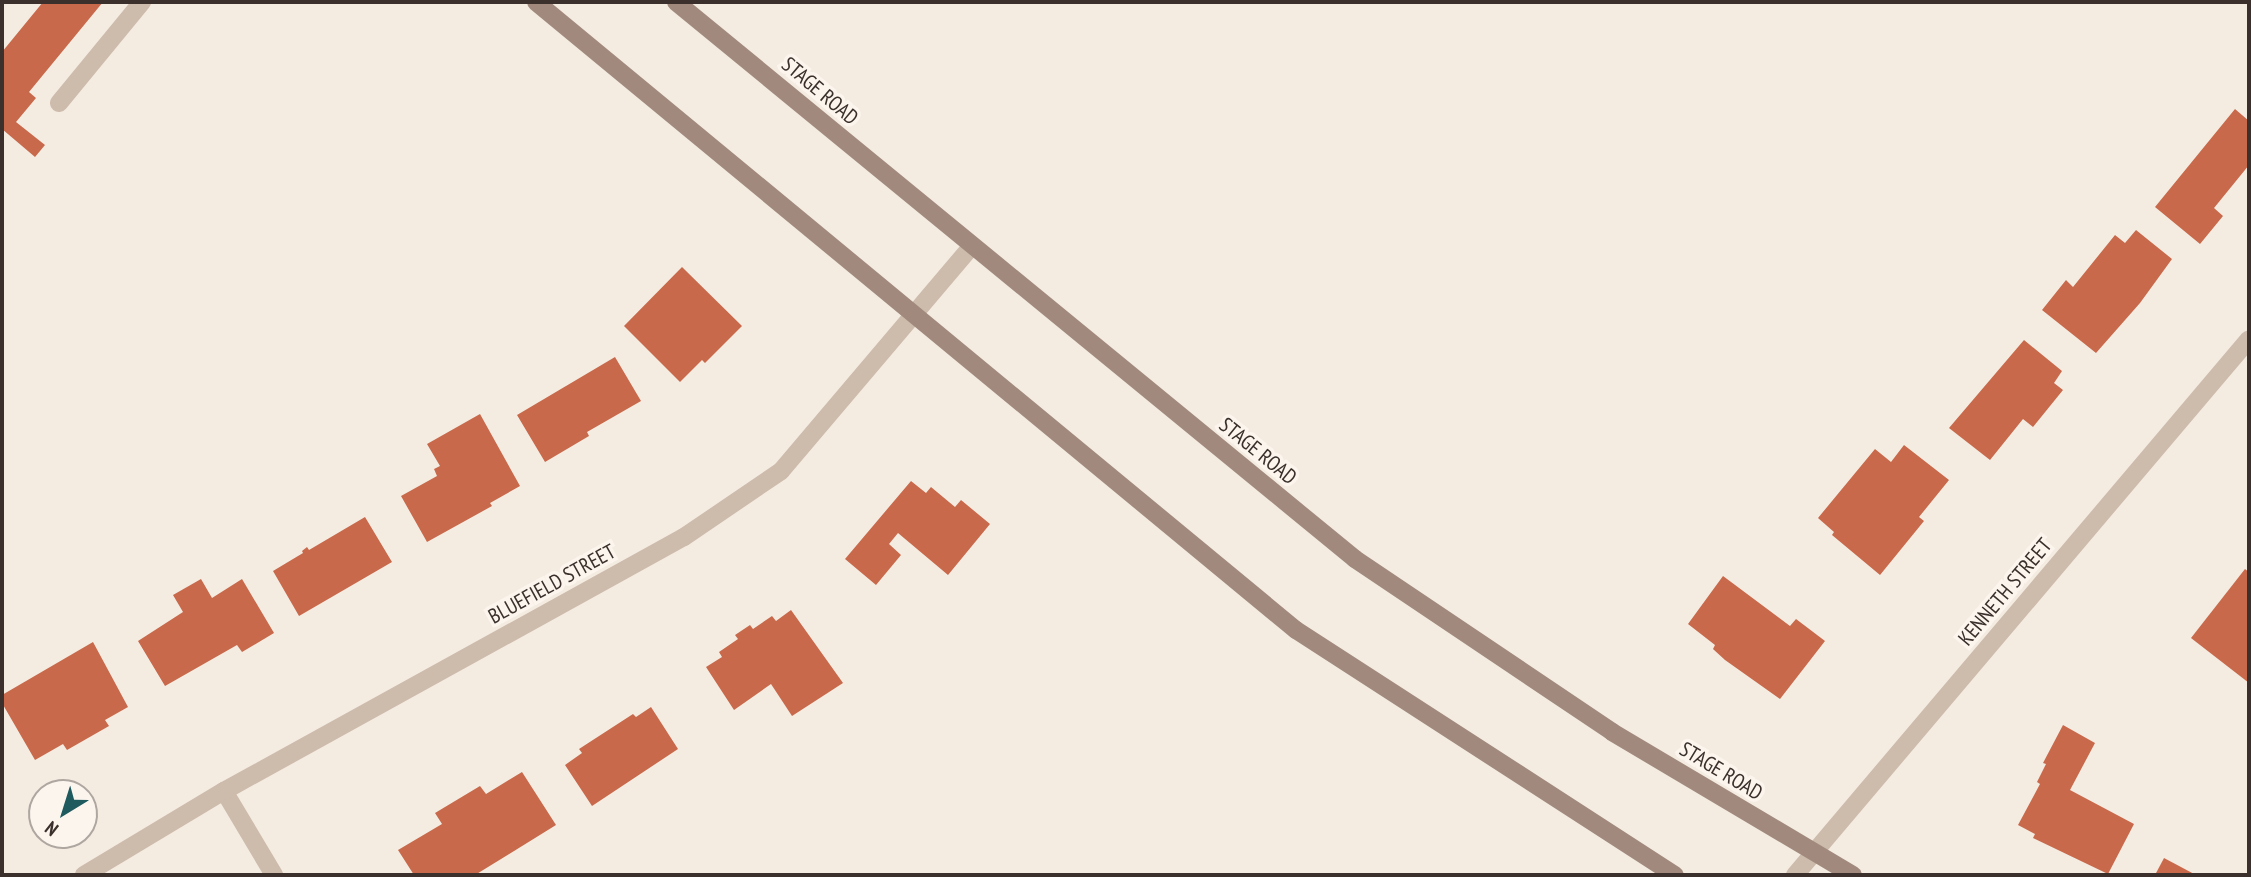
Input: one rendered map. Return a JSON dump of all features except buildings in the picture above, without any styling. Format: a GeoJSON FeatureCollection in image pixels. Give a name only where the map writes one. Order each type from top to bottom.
{"type":"FeatureCollection","features":[{"type":"Feature","properties":{"kind":"main road"},"geometry":{"type":"LineString","coordinates":[[536,2],[1296,630],[1675,875]]}},
{"type":"Feature","properties":{"kind":"main road","name":"STAGE ROAD"},"geometry":{"type":"LineString","coordinates":[[676,2],[1355,559],[1612,732],[1853,875]]}},
{"type":"Feature","properties":{"kind":"street"},"geometry":{"type":"LineString","coordinates":[[59,103],[142,2]]}},
{"type":"Feature","properties":{"kind":"street","name":"BLUEFIELD STREET"},"geometry":{"type":"LineString","coordinates":[[84,875],[224,791],[684,537],[781,471],[972,246]]}},
{"type":"Feature","properties":{"kind":"street","name":"KENNETH STREET"},"geometry":{"type":"LineString","coordinates":[[1795,875],[2243,358],[2249,339]]}},
{"type":"Feature","properties":{"kind":"street"},"geometry":{"type":"LineString","coordinates":[[224,791],[274,875]]}}]}
